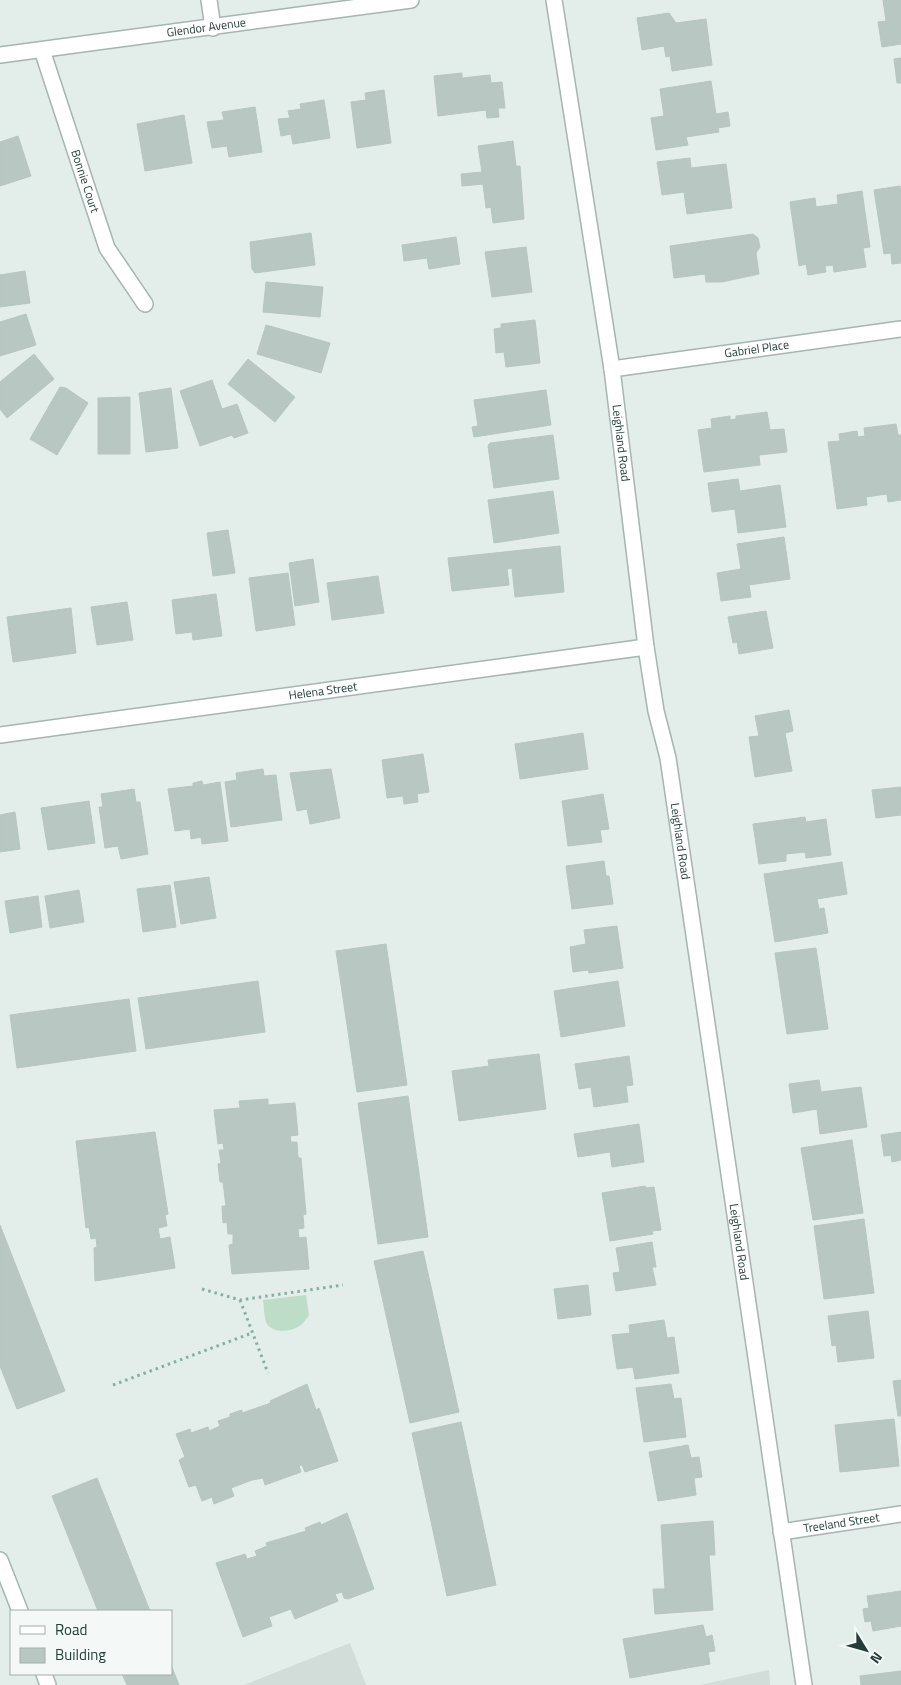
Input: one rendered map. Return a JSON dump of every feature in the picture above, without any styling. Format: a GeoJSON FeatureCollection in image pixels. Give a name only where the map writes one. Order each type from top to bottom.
{"type":"FeatureCollection","features":[{"type":"Feature","properties":{"kind":"street"},"geometry":{"type":"LineString","coordinates":[[210,0],[214,28]]}},
{"type":"Feature","properties":{"kind":"street","name":"Glendor Avenue"},"geometry":{"type":"LineString","coordinates":[[0,55],[214,28],[411,0]]}},
{"type":"Feature","properties":{"kind":"street","name":"Leighland Road"},"geometry":{"type":"LineString","coordinates":[[554,0],[612,369],[646,647],[656,711],[669,767],[804,1685]]}},
{"type":"Feature","properties":{"kind":"street","name":"Bonnie Court"},"geometry":{"type":"LineString","coordinates":[[42,50],[107,248],[145,304]]}},
{"type":"Feature","properties":{"kind":"street","name":"Gabriel Place"},"geometry":{"type":"LineString","coordinates":[[612,369],[901,329]]}},
{"type":"Feature","properties":{"kind":"street","name":"Helena Street"},"geometry":{"type":"LineString","coordinates":[[0,735],[646,647]]}},
{"type":"Feature","properties":{"kind":"street","name":"Treeland Street"},"geometry":{"type":"LineString","coordinates":[[781,1532],[901,1514]]}},
{"type":"Feature","properties":{"kind":"street"},"geometry":{"type":"LineString","coordinates":[[0,1560],[20,1610]]}},
{"type":"Feature","properties":{"kind":"path"},"geometry":{"type":"LineString","coordinates":[[202,1289],[240,1300],[343,1285]]}},
{"type":"Feature","properties":{"kind":"path"},"geometry":{"type":"LineString","coordinates":[[240,1300],[268,1373]]}},
{"type":"Feature","properties":{"kind":"path"},"geometry":{"type":"LineString","coordinates":[[113,1385],[252,1333]]}},
{"type":"Feature","properties":{"kind":"shaded area"},"geometry":{"type":"Polygon","coordinates":[[[350,1643],[366,1685],[244,1685],[350,1643]]]}},
{"type":"Feature","properties":{"kind":"shaded area"},"geometry":{"type":"Polygon","coordinates":[[[769,1670],[770,1685],[700,1685],[769,1670]]]}},
{"type":"Feature","properties":{"kind":"green space"},"geometry":{"type":"Polygon","coordinates":[[[306,1295],[309,1315],[300,1326],[281,1331],[273,1329],[267,1324],[263,1300],[306,1295]]]}},
{"type":"Feature","properties":{"kind":"building"},"geometry":{"type":"Polygon","coordinates":[[[883,0],[901,0],[901,44],[882,47],[878,22],[886,21],[883,0]]]}},
{"type":"Feature","properties":{"kind":"building"},"geometry":{"type":"Polygon","coordinates":[[[669,13],[676,23],[706,19],[712,65],[672,71],[670,56],[666,57],[664,46],[642,50],[637,18],[669,13]]]}},
{"type":"Feature","properties":{"kind":"building"},"geometry":{"type":"Polygon","coordinates":[[[901,58],[901,83],[897,83],[894,59],[901,58]]]}},
{"type":"Feature","properties":{"kind":"building"},"geometry":{"type":"Polygon","coordinates":[[[462,73],[462,78],[490,75],[491,83],[502,82],[505,108],[498,108],[499,117],[487,118],[486,110],[438,116],[434,76],[462,73]]]}},
{"type":"Feature","properties":{"kind":"building"},"geometry":{"type":"Polygon","coordinates":[[[711,81],[716,114],[728,112],[730,126],[718,128],[719,132],[686,137],[688,145],[656,150],[651,118],[664,116],[660,89],[711,81]]]}},
{"type":"Feature","properties":{"kind":"building"},"geometry":{"type":"Polygon","coordinates":[[[384,90],[391,143],[357,148],[351,102],[366,100],[365,93],[384,90]]]}},
{"type":"Feature","properties":{"kind":"building"},"geometry":{"type":"Polygon","coordinates":[[[324,100],[330,138],[293,144],[291,134],[281,136],[278,119],[290,118],[288,111],[301,109],[300,104],[324,100]]]}},
{"type":"Feature","properties":{"kind":"building"},"geometry":{"type":"Polygon","coordinates":[[[255,107],[262,152],[229,157],[227,146],[212,148],[207,122],[224,120],[222,112],[255,107]]]}},
{"type":"Feature","properties":{"kind":"building"},"geometry":{"type":"Polygon","coordinates":[[[184,115],[192,163],[145,171],[137,124],[184,115]]]}},
{"type":"Feature","properties":{"kind":"building"},"geometry":{"type":"Polygon","coordinates":[[[18,136],[31,176],[0,186],[0,142],[18,136]]]}},
{"type":"Feature","properties":{"kind":"building"},"geometry":{"type":"Polygon","coordinates":[[[513,141],[516,166],[520,166],[524,219],[493,223],[491,207],[486,208],[483,184],[462,186],[461,174],[482,172],[478,146],[513,141]]]}},
{"type":"Feature","properties":{"kind":"building"},"geometry":{"type":"Polygon","coordinates":[[[690,158],[691,168],[726,164],[732,208],[687,214],[684,192],[662,195],[657,162],[690,158]]]}},
{"type":"Feature","properties":{"kind":"building"},"geometry":{"type":"Polygon","coordinates":[[[900,186],[901,263],[892,264],[891,253],[884,254],[874,190],[900,186]]]}},
{"type":"Feature","properties":{"kind":"building"},"geometry":{"type":"Polygon","coordinates":[[[862,191],[870,247],[863,248],[866,267],[834,272],[833,265],[825,266],[826,272],[808,275],[806,264],[799,266],[790,202],[815,198],[816,207],[838,204],[837,195],[862,191]]]}},
{"type":"Feature","properties":{"kind":"building"},"geometry":{"type":"Polygon","coordinates":[[[311,233],[315,265],[255,273],[252,269],[250,242],[311,233]]]}},
{"type":"Feature","properties":{"kind":"building"},"geometry":{"type":"Polygon","coordinates":[[[753,234],[758,238],[760,247],[756,253],[759,274],[722,282],[706,282],[705,274],[674,278],[670,246],[753,234]]]}},
{"type":"Feature","properties":{"kind":"building"},"geometry":{"type":"Polygon","coordinates":[[[456,237],[460,264],[429,269],[427,258],[404,261],[402,245],[456,237]]]}},
{"type":"Feature","properties":{"kind":"building"},"geometry":{"type":"Polygon","coordinates":[[[526,247],[532,292],[492,297],[485,252],[526,247]]]}},
{"type":"Feature","properties":{"kind":"building"},"geometry":{"type":"Polygon","coordinates":[[[25,271],[30,303],[0,307],[0,275],[25,271]]]}},
{"type":"Feature","properties":{"kind":"building"},"geometry":{"type":"Polygon","coordinates":[[[266,282],[323,287],[320,317],[263,312],[266,282]]]}},
{"type":"Feature","properties":{"kind":"building"},"geometry":{"type":"Polygon","coordinates":[[[26,314],[36,345],[0,356],[0,322],[26,314]]]}},
{"type":"Feature","properties":{"kind":"building"},"geometry":{"type":"Polygon","coordinates":[[[535,320],[540,363],[506,367],[504,352],[496,353],[494,329],[501,328],[501,324],[535,320]]]}},
{"type":"Feature","properties":{"kind":"building"},"geometry":{"type":"Polygon","coordinates":[[[266,325],[330,343],[321,373],[257,354],[266,325]]]}},
{"type":"Feature","properties":{"kind":"building"},"geometry":{"type":"Polygon","coordinates":[[[34,354],[54,379],[7,418],[0,409],[0,382],[34,354]]]}},
{"type":"Feature","properties":{"kind":"building"},"geometry":{"type":"Polygon","coordinates":[[[248,359],[295,397],[275,422],[228,384],[248,359]]]}},
{"type":"Feature","properties":{"kind":"building"},"geometry":{"type":"Polygon","coordinates":[[[212,380],[222,409],[237,404],[248,433],[234,438],[232,435],[200,446],[180,391],[212,380]]]}},
{"type":"Feature","properties":{"kind":"building"},"geometry":{"type":"Polygon","coordinates":[[[60,387],[66,388],[88,403],[57,455],[30,439],[60,387]]]}},
{"type":"Feature","properties":{"kind":"building"},"geometry":{"type":"Polygon","coordinates":[[[171,388],[178,448],[146,452],[139,393],[171,388]]]}},
{"type":"Feature","properties":{"kind":"building"},"geometry":{"type":"Polygon","coordinates":[[[546,390],[551,425],[474,437],[472,427],[478,426],[474,400],[546,390]]]}},
{"type":"Feature","properties":{"kind":"building"},"geometry":{"type":"Polygon","coordinates":[[[130,397],[130,454],[98,454],[98,398],[130,397]]]}},
{"type":"Feature","properties":{"kind":"building"},"geometry":{"type":"Polygon","coordinates":[[[767,412],[770,430],[784,429],[787,452],[759,455],[760,465],[704,472],[698,430],[712,428],[711,419],[730,416],[730,420],[736,419],[736,416],[767,412]]]}},
{"type":"Feature","properties":{"kind":"building"},"geometry":{"type":"Polygon","coordinates":[[[896,424],[898,435],[901,435],[901,500],[888,502],[887,494],[866,497],[867,505],[837,509],[828,442],[840,441],[839,434],[857,431],[858,437],[865,436],[864,428],[896,424]]]}},
{"type":"Feature","properties":{"kind":"building"},"geometry":{"type":"Polygon","coordinates":[[[553,435],[559,479],[494,488],[488,446],[490,443],[553,435]]]}},
{"type":"Feature","properties":{"kind":"building"},"geometry":{"type":"Polygon","coordinates":[[[738,479],[740,491],[780,485],[786,527],[738,533],[735,509],[712,512],[708,483],[738,479]]]}},
{"type":"Feature","properties":{"kind":"building"},"geometry":{"type":"Polygon","coordinates":[[[553,491],[559,533],[494,543],[488,500],[553,491]]]}},
{"type":"Feature","properties":{"kind":"building"},"geometry":{"type":"Polygon","coordinates":[[[228,530],[235,573],[213,576],[207,533],[228,530]]]}},
{"type":"Feature","properties":{"kind":"building"},"geometry":{"type":"Polygon","coordinates":[[[784,537],[790,579],[749,585],[751,597],[721,601],[717,573],[741,569],[737,544],[784,537]]]}},
{"type":"Feature","properties":{"kind":"building"},"geometry":{"type":"Polygon","coordinates":[[[560,546],[564,592],[515,597],[512,568],[507,569],[509,585],[452,591],[448,558],[560,546]]]}},
{"type":"Feature","properties":{"kind":"building"},"geometry":{"type":"Polygon","coordinates":[[[313,559],[319,602],[295,606],[289,563],[313,559]]]}},
{"type":"Feature","properties":{"kind":"building"},"geometry":{"type":"Polygon","coordinates":[[[288,573],[295,625],[256,631],[249,578],[288,573]]]}},
{"type":"Feature","properties":{"kind":"building"},"geometry":{"type":"Polygon","coordinates":[[[378,576],[384,613],[332,620],[327,583],[378,576]]]}},
{"type":"Feature","properties":{"kind":"building"},"geometry":{"type":"Polygon","coordinates":[[[216,594],[222,636],[193,640],[192,632],[176,634],[172,600],[216,594]]]}},
{"type":"Feature","properties":{"kind":"building"},"geometry":{"type":"Polygon","coordinates":[[[127,602],[133,640],[97,645],[91,607],[127,602]]]}},
{"type":"Feature","properties":{"kind":"building"},"geometry":{"type":"Polygon","coordinates":[[[71,608],[76,653],[13,662],[7,617],[71,608]]]}},
{"type":"Feature","properties":{"kind":"building"},"geometry":{"type":"Polygon","coordinates":[[[766,611],[773,648],[739,654],[737,642],[733,643],[728,617],[766,611]]]}},
{"type":"Feature","properties":{"kind":"building"},"geometry":{"type":"Polygon","coordinates":[[[789,710],[793,731],[785,733],[792,771],[755,777],[749,737],[759,736],[755,716],[789,710]]]}},
{"type":"Feature","properties":{"kind":"building"},"geometry":{"type":"Polygon","coordinates":[[[583,733],[588,769],[520,779],[515,744],[583,733]]]}},
{"type":"Feature","properties":{"kind":"building"},"geometry":{"type":"Polygon","coordinates":[[[423,754],[429,792],[417,794],[418,802],[404,804],[403,796],[387,798],[382,760],[423,754]]]}},
{"type":"Feature","properties":{"kind":"building"},"geometry":{"type":"Polygon","coordinates":[[[263,769],[264,776],[276,775],[282,820],[231,827],[225,782],[237,780],[236,773],[263,769]]]}},
{"type":"Feature","properties":{"kind":"building"},"geometry":{"type":"Polygon","coordinates":[[[331,769],[340,818],[310,824],[307,809],[297,811],[290,773],[331,769]]]}},
{"type":"Feature","properties":{"kind":"building"},"geometry":{"type":"Polygon","coordinates":[[[202,781],[203,785],[220,782],[228,841],[202,844],[201,837],[191,839],[190,829],[175,831],[168,789],[193,786],[193,783],[202,781]]]}},
{"type":"Feature","properties":{"kind":"building"},"geometry":{"type":"Polygon","coordinates":[[[901,787],[901,815],[876,818],[872,790],[901,787]]]}},
{"type":"Feature","properties":{"kind":"building"},"geometry":{"type":"Polygon","coordinates":[[[134,789],[136,802],[140,802],[148,854],[121,859],[118,846],[105,848],[99,807],[103,807],[101,794],[134,789]]]}},
{"type":"Feature","properties":{"kind":"building"},"geometry":{"type":"Polygon","coordinates":[[[603,794],[609,829],[600,830],[602,842],[568,846],[562,801],[603,794]]]}},
{"type":"Feature","properties":{"kind":"building"},"geometry":{"type":"Polygon","coordinates":[[[89,801],[95,843],[48,850],[41,808],[89,801]]]}},
{"type":"Feature","properties":{"kind":"building"},"geometry":{"type":"Polygon","coordinates":[[[15,812],[20,849],[0,852],[0,815],[15,812]]]}},
{"type":"Feature","properties":{"kind":"building"},"geometry":{"type":"Polygon","coordinates":[[[805,817],[806,822],[826,819],[831,855],[806,858],[805,852],[786,854],[786,861],[759,864],[753,824],[805,817]]]}},
{"type":"Feature","properties":{"kind":"building"},"geometry":{"type":"Polygon","coordinates":[[[604,861],[606,876],[609,876],[613,904],[572,909],[566,866],[604,861]]]}},
{"type":"Feature","properties":{"kind":"building"},"geometry":{"type":"Polygon","coordinates":[[[842,862],[847,894],[817,899],[819,909],[824,908],[828,933],[775,942],[764,874],[842,862]]]}},
{"type":"Feature","properties":{"kind":"building"},"geometry":{"type":"Polygon","coordinates":[[[209,877],[216,918],[181,924],[174,882],[209,877]]]}},
{"type":"Feature","properties":{"kind":"building"},"geometry":{"type":"Polygon","coordinates":[[[170,885],[176,927],[143,932],[137,889],[170,885]]]}},
{"type":"Feature","properties":{"kind":"building"},"geometry":{"type":"Polygon","coordinates":[[[79,890],[84,922],[50,928],[45,896],[79,890]]]}},
{"type":"Feature","properties":{"kind":"building"},"geometry":{"type":"Polygon","coordinates":[[[38,896],[42,927],[10,933],[5,901],[38,896]]]}},
{"type":"Feature","properties":{"kind":"building"},"geometry":{"type":"Polygon","coordinates":[[[617,926],[623,968],[589,973],[588,970],[573,972],[570,947],[586,944],[584,930],[617,926]]]}},
{"type":"Feature","properties":{"kind":"building"},"geometry":{"type":"Polygon","coordinates":[[[386,944],[407,1085],[357,1092],[336,951],[386,944]]]}},
{"type":"Feature","properties":{"kind":"building"},"geometry":{"type":"Polygon","coordinates":[[[816,948],[828,1029],[787,1034],[775,953],[816,948]]]}},
{"type":"Feature","properties":{"kind":"building"},"geometry":{"type":"Polygon","coordinates":[[[258,981],[265,1032],[146,1049],[138,998],[258,981]]]}},
{"type":"Feature","properties":{"kind":"building"},"geometry":{"type":"Polygon","coordinates":[[[618,981],[625,1026],[561,1037],[554,991],[618,981]]]}},
{"type":"Feature","properties":{"kind":"building"},"geometry":{"type":"Polygon","coordinates":[[[129,999],[136,1051],[17,1068],[10,1015],[129,999]]]}},
{"type":"Feature","properties":{"kind":"building"},"geometry":{"type":"Polygon","coordinates":[[[539,1054],[546,1109],[459,1121],[452,1071],[489,1066],[488,1060],[539,1054]]]}},
{"type":"Feature","properties":{"kind":"building"},"geometry":{"type":"Polygon","coordinates":[[[629,1056],[633,1085],[626,1086],[628,1102],[594,1107],[591,1087],[579,1089],[575,1064],[629,1056]]]}},
{"type":"Feature","properties":{"kind":"building"},"geometry":{"type":"Polygon","coordinates":[[[819,1080],[821,1092],[861,1087],[867,1127],[820,1134],[817,1109],[793,1113],[789,1084],[819,1080]]]}},
{"type":"Feature","properties":{"kind":"building"},"geometry":{"type":"Polygon","coordinates":[[[408,1096],[428,1237],[378,1244],[358,1103],[408,1096]]]}},
{"type":"Feature","properties":{"kind":"building"},"geometry":{"type":"Polygon","coordinates":[[[268,1099],[268,1105],[295,1103],[298,1135],[290,1136],[291,1142],[297,1142],[298,1158],[301,1158],[306,1214],[303,1215],[304,1228],[298,1229],[299,1238],[306,1237],[309,1269],[232,1274],[229,1245],[233,1244],[233,1234],[228,1234],[227,1222],[223,1223],[222,1206],[226,1206],[223,1182],[220,1182],[218,1164],[221,1163],[219,1150],[224,1150],[223,1143],[218,1144],[214,1110],[240,1108],[239,1101],[268,1099]]]}},
{"type":"Feature","properties":{"kind":"building"},"geometry":{"type":"Polygon","coordinates":[[[639,1124],[644,1162],[612,1167],[610,1152],[578,1157],[574,1134],[639,1124]]]}},
{"type":"Feature","properties":{"kind":"building"},"geometry":{"type":"Polygon","coordinates":[[[155,1132],[168,1214],[165,1215],[167,1226],[158,1228],[160,1239],[170,1237],[175,1268],[95,1281],[94,1248],[97,1247],[96,1238],[91,1239],[89,1227],[86,1228],[76,1141],[155,1132]]]}},
{"type":"Feature","properties":{"kind":"building"},"geometry":{"type":"Polygon","coordinates":[[[901,1132],[901,1160],[892,1162],[891,1155],[884,1156],[881,1135],[901,1132]]]}},
{"type":"Feature","properties":{"kind":"building"},"geometry":{"type":"Polygon","coordinates":[[[852,1140],[863,1213],[813,1220],[801,1148],[852,1140]]]}},
{"type":"Feature","properties":{"kind":"building"},"geometry":{"type":"Polygon","coordinates":[[[645,1186],[646,1188],[654,1187],[661,1230],[652,1231],[653,1234],[610,1241],[602,1193],[645,1186]]]}},
{"type":"Feature","properties":{"kind":"building"},"geometry":{"type":"Polygon","coordinates":[[[864,1219],[874,1293],[824,1299],[814,1226],[864,1219]]]}},
{"type":"Feature","properties":{"kind":"building"},"geometry":{"type":"Polygon","coordinates":[[[0,1225],[65,1391],[17,1409],[0,1366],[0,1225]]]}},
{"type":"Feature","properties":{"kind":"building"},"geometry":{"type":"Polygon","coordinates":[[[652,1242],[656,1267],[652,1267],[656,1285],[616,1291],[613,1273],[620,1272],[616,1248],[652,1242]]]}},
{"type":"Feature","properties":{"kind":"building"},"geometry":{"type":"Polygon","coordinates":[[[423,1251],[459,1412],[410,1423],[374,1261],[423,1251]]]}},
{"type":"Feature","properties":{"kind":"building"},"geometry":{"type":"Polygon","coordinates":[[[588,1285],[591,1315],[558,1319],[554,1289],[588,1285]]]}},
{"type":"Feature","properties":{"kind":"building"},"geometry":{"type":"Polygon","coordinates":[[[868,1311],[874,1358],[838,1362],[836,1345],[832,1346],[828,1316],[868,1311]]]}},
{"type":"Feature","properties":{"kind":"building"},"geometry":{"type":"Polygon","coordinates":[[[664,1320],[667,1338],[674,1337],[679,1373],[635,1379],[633,1367],[617,1369],[612,1335],[630,1333],[629,1325],[664,1320]]]}},
{"type":"Feature","properties":{"kind":"building"},"geometry":{"type":"Polygon","coordinates":[[[901,1380],[901,1416],[898,1416],[893,1381],[901,1380]]]}},
{"type":"Feature","properties":{"kind":"building"},"geometry":{"type":"Polygon","coordinates":[[[307,1384],[316,1410],[319,1408],[338,1461],[305,1472],[302,1465],[299,1466],[301,1472],[265,1485],[263,1478],[231,1488],[234,1496],[214,1504],[212,1497],[202,1501],[196,1485],[189,1487],[179,1460],[185,1457],[176,1434],[190,1429],[191,1433],[208,1427],[209,1431],[220,1426],[218,1421],[230,1417],[230,1414],[242,1410],[242,1413],[271,1403],[270,1401],[307,1384]]]}},
{"type":"Feature","properties":{"kind":"building"},"geometry":{"type":"Polygon","coordinates":[[[671,1384],[674,1399],[681,1398],[686,1437],[644,1442],[636,1388],[671,1384]]]}},
{"type":"Feature","properties":{"kind":"building"},"geometry":{"type":"Polygon","coordinates":[[[894,1419],[899,1466],[840,1472],[835,1425],[894,1419]]]}},
{"type":"Feature","properties":{"kind":"building"},"geometry":{"type":"Polygon","coordinates":[[[461,1422],[496,1585],[447,1596],[412,1433],[461,1422]]]}},
{"type":"Feature","properties":{"kind":"building"},"geometry":{"type":"Polygon","coordinates":[[[688,1445],[691,1458],[699,1457],[702,1477],[694,1478],[696,1495],[658,1501],[649,1452],[688,1445]]]}},
{"type":"Feature","properties":{"kind":"building"},"geometry":{"type":"Polygon","coordinates":[[[97,1478],[150,1610],[98,1610],[52,1496],[97,1478]]]}},
{"type":"Feature","properties":{"kind":"building"},"geometry":{"type":"Polygon","coordinates":[[[347,1513],[374,1589],[348,1599],[344,1598],[342,1592],[335,1594],[338,1601],[295,1619],[291,1609],[269,1617],[272,1626],[243,1637],[216,1563],[245,1554],[247,1559],[257,1556],[255,1551],[267,1546],[266,1543],[306,1531],[305,1528],[320,1522],[321,1525],[347,1513]]]}},
{"type":"Feature","properties":{"kind":"building"},"geometry":{"type":"Polygon","coordinates":[[[713,1521],[715,1555],[709,1555],[713,1610],[655,1614],[653,1589],[665,1589],[661,1525],[713,1521]]]}},
{"type":"Feature","properties":{"kind":"building"},"geometry":{"type":"Polygon","coordinates":[[[901,1591],[901,1626],[873,1631],[871,1621],[865,1622],[863,1609],[869,1608],[867,1596],[901,1591]]]}},
{"type":"Feature","properties":{"kind":"building"},"geometry":{"type":"Polygon","coordinates":[[[703,1625],[706,1637],[712,1635],[715,1651],[708,1652],[710,1664],[630,1678],[623,1639],[703,1625]]]}},
{"type":"Feature","properties":{"kind":"building"},"geometry":{"type":"Polygon","coordinates":[[[172,1668],[179,1685],[127,1685],[122,1675],[172,1675],[172,1668]]]}},
{"type":"Feature","properties":{"kind":"building"},"geometry":{"type":"Polygon","coordinates":[[[901,1671],[901,1685],[861,1685],[860,1676],[901,1671]]]}}]}
